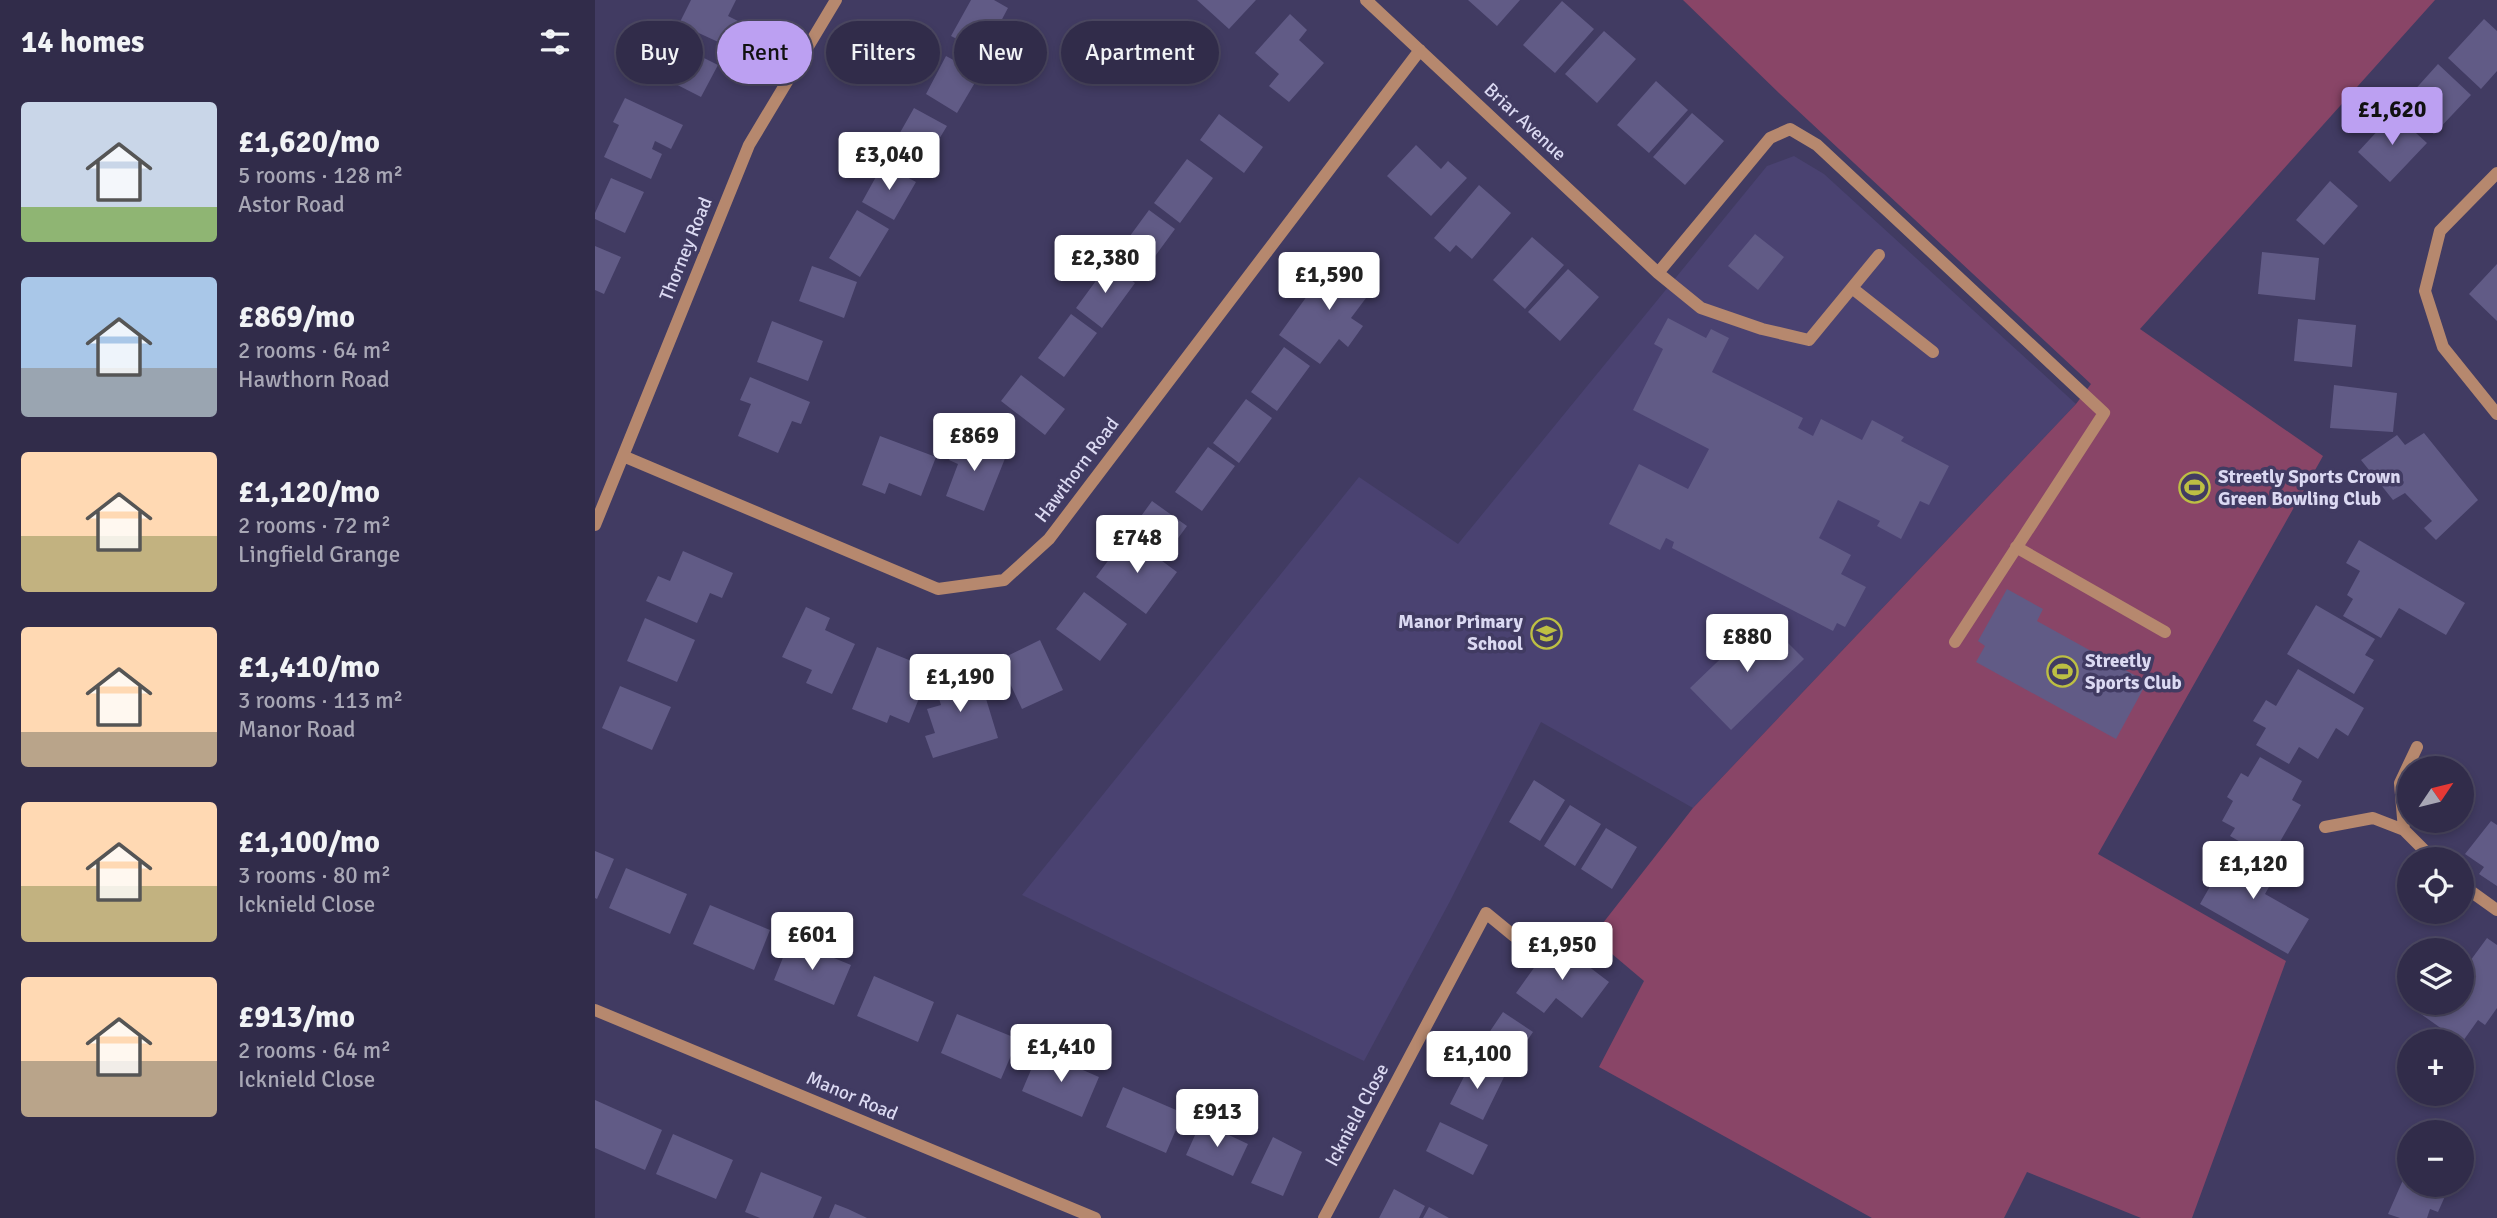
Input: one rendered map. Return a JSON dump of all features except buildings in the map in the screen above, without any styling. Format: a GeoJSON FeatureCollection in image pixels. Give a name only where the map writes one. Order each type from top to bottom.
{"type":"FeatureCollection","features":[{"type":"Feature","properties":{"kind":"street","name":"Thorney Road"},"geometry":{"type":"LineString","coordinates":[[595,525],[749,145],[836,0]]}},
{"type":"Feature","properties":{"kind":"street","name":"Briar Avenue"},"geometry":{"type":"LineString","coordinates":[[1366,0],[1658,273],[1701,308],[1762,329],[1809,340],[1852,288]]}},
{"type":"Feature","properties":{"kind":"street","name":"Hawthorn Road"},"geometry":{"type":"LineString","coordinates":[[623,456],[938,589],[1004,580],[1049,539],[1420,50]]}},
{"type":"Feature","properties":{"kind":"street"},"geometry":{"type":"LineString","coordinates":[[1658,273],[1770,138],[1790,129],[1817,145],[2104,413],[1955,642]]}},
{"type":"Feature","properties":{"kind":"street"},"geometry":{"type":"LineString","coordinates":[[2497,173],[2440,231],[2425,291],[2443,347],[2497,414]]}},
{"type":"Feature","properties":{"kind":"street"},"geometry":{"type":"LineString","coordinates":[[1879,255],[1852,288],[1933,352]]}},
{"type":"Feature","properties":{"kind":"street"},"geometry":{"type":"LineString","coordinates":[[2016,547],[2165,632]]}},
{"type":"Feature","properties":{"kind":"street"},"geometry":{"type":"LineString","coordinates":[[2413,756],[2417,747]]}},
{"type":"Feature","properties":{"kind":"street"},"geometry":{"type":"LineString","coordinates":[[2325,827],[2373,818],[2397,827]]}},
{"type":"Feature","properties":{"kind":"street"},"geometry":{"type":"LineString","coordinates":[[2407,833],[2421,847]]}},
{"type":"Feature","properties":{"kind":"street"},"geometry":{"type":"LineString","coordinates":[[2474,894],[2497,910]]}},
{"type":"Feature","properties":{"kind":"street","name":"Icknield Close"},"geometry":{"type":"LineString","coordinates":[[1324,1218],[1486,914],[1514,936]]}},
{"type":"Feature","properties":{"kind":"street","name":"Manor Road"},"geometry":{"type":"LineString","coordinates":[[595,1010],[1095,1218]]}},
{"type":"Feature","properties":{"kind":"shaded area"},"geometry":{"type":"Polygon","coordinates":[[[1683,0],[2435,0],[2140,329],[2323,456],[2098,854],[2286,961],[2192,1218],[2141,1218],[2027,1172],[2004,1218],[1872,1218],[1599,1067],[1644,981],[1592,937],[1693,808],[2076,404],[2091,384],[1683,0]]]}},
{"type":"Feature","properties":{"kind":"shaded area","name":"Manor Primary School"},"geometry":{"type":"Polygon","coordinates":[[[1794,156],[1824,174],[2076,404],[1693,808],[1541,722],[1449,903],[1364,1061],[1022,895],[1359,477],[1458,544],[1767,166],[1794,156]]]}},
{"type":"Feature","properties":{"kind":"place","name":"Streetly Sports Crown Green Bowling Club"},"geometry":{"type":"Point","coordinates":[2195,488]}},
{"type":"Feature","properties":{"kind":"place","name":"Manor Primary School"},"geometry":{"type":"Point","coordinates":[1546,633]}},
{"type":"Feature","properties":{"kind":"place","name":"Streetly Sports Club"},"geometry":{"type":"Point","coordinates":[2062,672]}}]}
